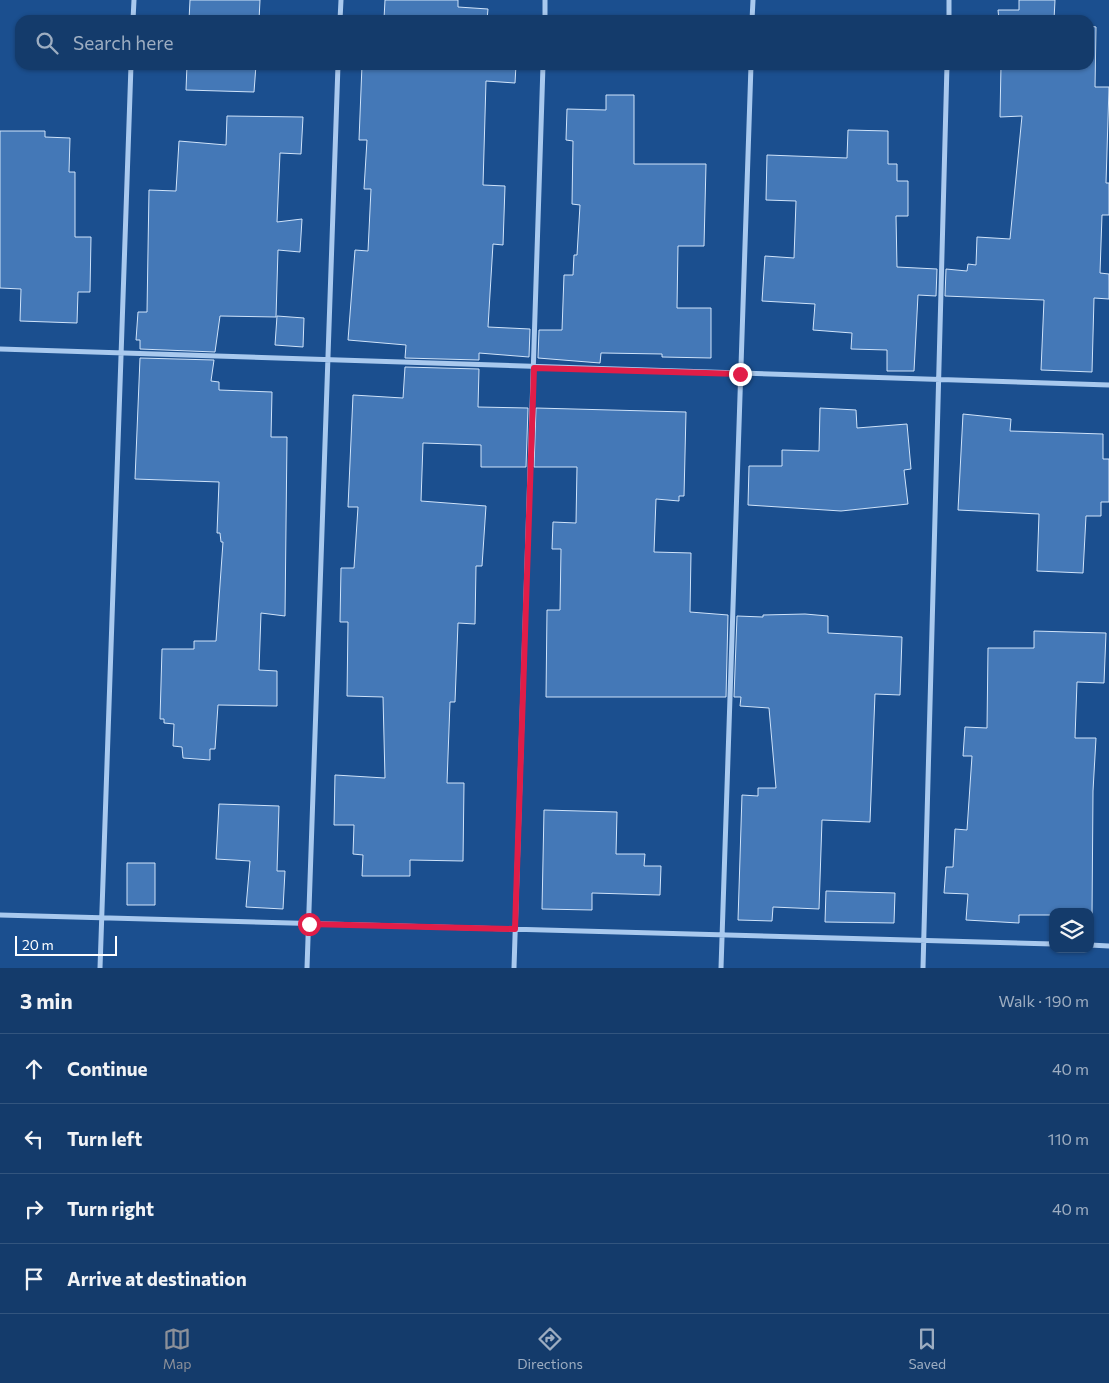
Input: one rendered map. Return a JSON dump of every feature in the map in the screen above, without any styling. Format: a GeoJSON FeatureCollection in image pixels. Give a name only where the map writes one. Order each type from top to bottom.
{"type":"FeatureCollection","features":[{"type":"Feature","properties":{"kind":"street"},"geometry":{"type":"LineString","coordinates":[[133,15],[134,0]]}},
{"type":"Feature","properties":{"kind":"street"},"geometry":{"type":"LineString","coordinates":[[340,0],[340,15]]}},
{"type":"Feature","properties":{"kind":"street"},"geometry":{"type":"LineString","coordinates":[[545,15],[546,0]]}},
{"type":"Feature","properties":{"kind":"street"},"geometry":{"type":"LineString","coordinates":[[752,15],[753,0]]}},
{"type":"Feature","properties":{"kind":"street"},"geometry":{"type":"LineString","coordinates":[[949,0],[949,15]]}},
{"type":"Feature","properties":{"kind":"street"},"geometry":{"type":"LineString","coordinates":[[100,968],[131,70]]}},
{"type":"Feature","properties":{"kind":"street"},"geometry":{"type":"LineString","coordinates":[[307,968],[338,70]]}},
{"type":"Feature","properties":{"kind":"street"},"geometry":{"type":"LineString","coordinates":[[514,968],[543,70]]}},
{"type":"Feature","properties":{"kind":"street"},"geometry":{"type":"LineString","coordinates":[[721,968],[751,70]]}},
{"type":"Feature","properties":{"kind":"street"},"geometry":{"type":"LineString","coordinates":[[922,968],[948,70]]}},
{"type":"Feature","properties":{"kind":"street"},"geometry":{"type":"LineString","coordinates":[[0,349],[534,368],[1109,385]]}},
{"type":"Feature","properties":{"kind":"street"},"geometry":{"type":"LineString","coordinates":[[0,915],[1049,944]]}},
{"type":"Feature","properties":{"kind":"street"},"geometry":{"type":"LineString","coordinates":[[1094,945],[1109,946]]}},
{"type":"Feature","properties":{"kind":"building"},"geometry":{"type":"Polygon","coordinates":[[[190,0],[260,0],[259,15],[189,15],[190,0]]]}},
{"type":"Feature","properties":{"kind":"building"},"geometry":{"type":"Polygon","coordinates":[[[385,0],[458,0],[458,7],[488,9],[487,15],[384,15],[385,0]]]}},
{"type":"Feature","properties":{"kind":"building"},"geometry":{"type":"Polygon","coordinates":[[[1019,0],[1055,0],[1054,15],[998,15],[998,10],[1019,10],[1019,0]]]}},
{"type":"Feature","properties":{"kind":"building"},"geometry":{"type":"Polygon","coordinates":[[[1094,27],[1096,27],[1095,87],[1109,87],[1106,183],[1109,183],[1109,215],[1102,215],[1100,273],[1109,274],[1109,299],[1094,298],[1092,372],[1041,370],[1044,300],[945,296],[946,269],[967,271],[968,264],[976,265],[977,237],[1010,239],[1022,116],[1000,117],[1001,70],[1094,70],[1094,27]]]}},
{"type":"Feature","properties":{"kind":"building"},"geometry":{"type":"Polygon","coordinates":[[[187,70],[256,70],[254,92],[186,90],[187,70]]]}},
{"type":"Feature","properties":{"kind":"building"},"geometry":{"type":"Polygon","coordinates":[[[362,70],[516,70],[515,83],[486,81],[483,185],[505,186],[503,245],[493,244],[488,327],[530,329],[529,357],[479,353],[479,360],[405,358],[406,345],[348,340],[355,250],[368,251],[371,189],[364,189],[367,140],[359,140],[362,70]]]}},
{"type":"Feature","properties":{"kind":"building"},"geometry":{"type":"Polygon","coordinates":[[[606,95],[634,95],[634,164],[706,164],[704,246],[678,246],[677,308],[711,308],[711,358],[662,357],[662,354],[601,353],[600,363],[538,358],[539,330],[562,330],[564,275],[573,275],[574,255],[577,255],[580,205],[572,204],[573,141],[566,140],[567,109],[606,110],[606,95]]]}},
{"type":"Feature","properties":{"kind":"building"},"geometry":{"type":"Polygon","coordinates":[[[227,116],[303,117],[301,154],[280,153],[277,222],[302,219],[300,252],[278,250],[276,317],[220,316],[215,352],[140,349],[140,340],[136,340],[138,312],[147,312],[149,190],[176,191],[179,141],[226,145],[227,116]]]}},
{"type":"Feature","properties":{"kind":"building"},"geometry":{"type":"Polygon","coordinates":[[[848,130],[888,131],[888,164],[897,164],[897,181],[908,181],[908,216],[896,216],[897,267],[937,269],[936,296],[918,295],[914,371],[887,371],[887,350],[851,349],[852,333],[813,330],[815,304],[762,301],[765,256],[794,258],[796,201],[766,200],[767,155],[847,158],[848,130]]]}},
{"type":"Feature","properties":{"kind":"building"},"geometry":{"type":"Polygon","coordinates":[[[0,131],[45,131],[45,137],[70,138],[69,172],[75,172],[75,237],[91,237],[90,292],[78,292],[77,323],[20,321],[21,289],[0,288],[0,131]]]}},
{"type":"Feature","properties":{"kind":"building"},"geometry":{"type":"Polygon","coordinates":[[[277,316],[304,318],[303,347],[275,345],[277,316]]]}},
{"type":"Feature","properties":{"kind":"building"},"geometry":{"type":"Polygon","coordinates":[[[140,358],[214,360],[211,381],[219,382],[219,390],[272,392],[271,437],[287,437],[285,616],[261,613],[259,670],[277,671],[277,706],[218,705],[215,749],[210,749],[210,760],[183,758],[182,747],[173,746],[174,724],[164,723],[164,719],[160,719],[162,649],[194,649],[194,641],[216,641],[223,542],[221,542],[220,533],[217,533],[219,482],[135,479],[140,358]]]}},
{"type":"Feature","properties":{"kind":"building"},"geometry":{"type":"Polygon","coordinates":[[[405,367],[479,369],[478,407],[528,408],[526,467],[481,467],[481,445],[423,443],[421,501],[486,506],[482,566],[476,566],[475,624],[458,623],[455,702],[450,702],[447,783],[464,783],[463,861],[410,860],[410,876],[362,876],[363,855],[353,854],[354,825],[334,825],[335,775],[385,778],[383,697],[347,696],[348,622],[340,622],[341,568],[354,568],[358,507],[348,507],[353,395],[403,398],[405,367]]]}},
{"type":"Feature","properties":{"kind":"building"},"geometry":{"type":"Polygon","coordinates":[[[536,408],[686,412],[684,496],[679,496],[679,501],[656,499],[654,552],[691,553],[690,612],[728,615],[726,697],[546,697],[547,610],[560,610],[561,549],[552,549],[553,522],[576,523],[577,467],[534,467],[536,408]]]}},
{"type":"Feature","properties":{"kind":"building"},"geometry":{"type":"Polygon","coordinates":[[[820,408],[856,410],[857,428],[907,424],[911,469],[904,470],[908,504],[841,511],[748,505],[749,466],[782,466],[782,450],[819,451],[820,408]]]}},
{"type":"Feature","properties":{"kind":"building"},"geometry":{"type":"Polygon","coordinates":[[[963,414],[1011,419],[1010,431],[1103,434],[1103,459],[1109,459],[1109,502],[1101,502],[1101,516],[1086,516],[1083,573],[1037,571],[1039,514],[958,510],[963,414]]]}},
{"type":"Feature","properties":{"kind":"building"},"geometry":{"type":"Polygon","coordinates":[[[805,614],[828,616],[828,633],[902,637],[900,695],[875,694],[870,822],[822,820],[819,909],[773,907],[772,921],[738,920],[742,795],[758,796],[758,788],[776,788],[769,708],[740,706],[741,697],[734,697],[737,616],[763,617],[763,615],[805,614]]]}},
{"type":"Feature","properties":{"kind":"building"},"geometry":{"type":"Polygon","coordinates":[[[1034,631],[1106,633],[1104,683],[1077,682],[1075,738],[1096,738],[1093,791],[1092,908],[1049,908],[1049,915],[1019,915],[1019,923],[966,920],[968,894],[944,893],[946,867],[953,867],[955,829],[967,830],[972,756],[963,756],[965,727],[987,728],[988,648],[1034,648],[1034,631]]]}},
{"type":"Feature","properties":{"kind":"building"},"geometry":{"type":"Polygon","coordinates":[[[219,804],[279,806],[277,871],[285,871],[283,909],[246,907],[250,861],[216,859],[219,804]]]}},
{"type":"Feature","properties":{"kind":"building"},"geometry":{"type":"Polygon","coordinates":[[[544,810],[617,812],[616,854],[645,854],[644,866],[661,866],[660,895],[592,893],[592,910],[542,909],[544,810]]]}},
{"type":"Feature","properties":{"kind":"building"},"geometry":{"type":"Polygon","coordinates":[[[127,863],[155,863],[155,905],[127,905],[127,863]]]}},
{"type":"Feature","properties":{"kind":"building"},"geometry":{"type":"Polygon","coordinates":[[[826,891],[895,893],[894,923],[825,922],[826,891]]]}},
{"type":"Feature","properties":{"kind":"route"},"geometry":{"type":"LineString","coordinates":[[309,924],[515,929],[534,368],[740,374]]}}]}
